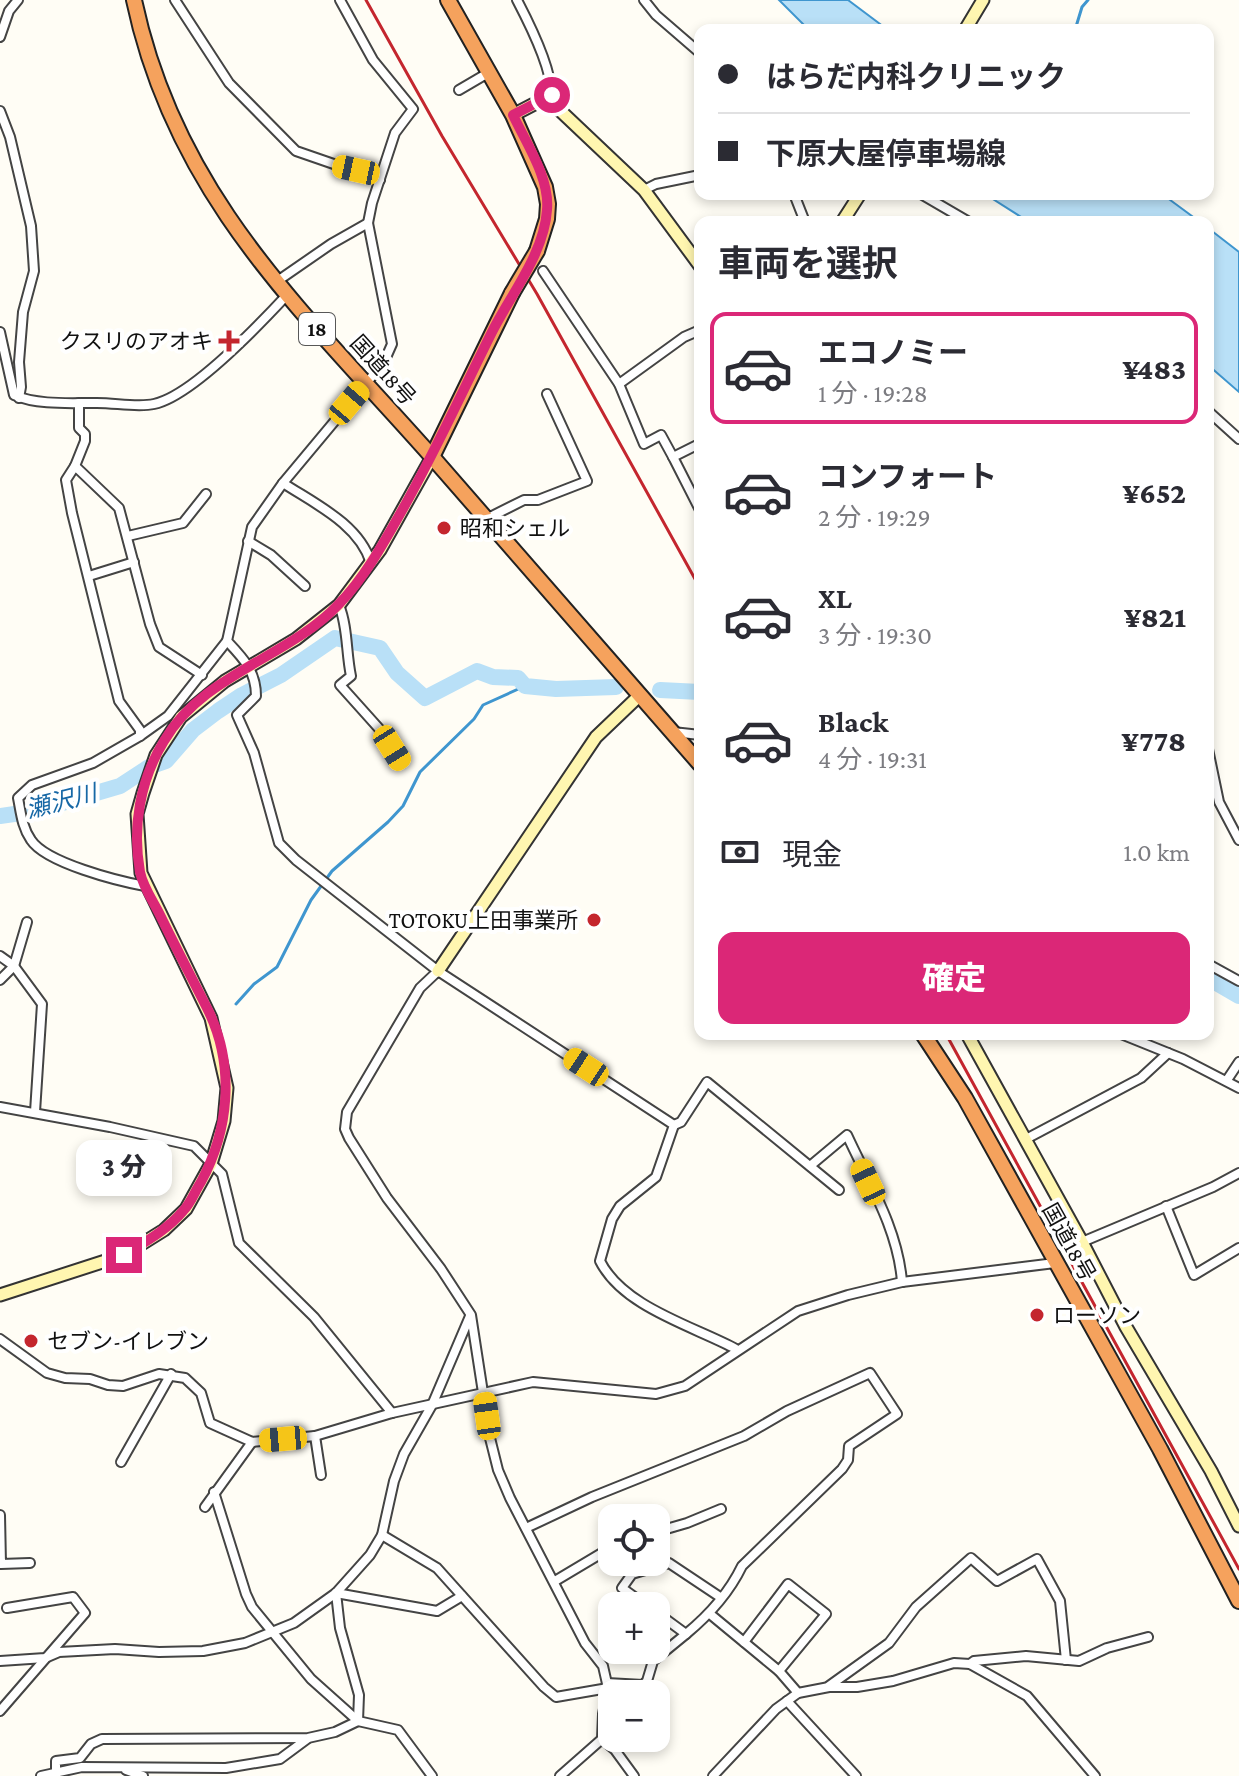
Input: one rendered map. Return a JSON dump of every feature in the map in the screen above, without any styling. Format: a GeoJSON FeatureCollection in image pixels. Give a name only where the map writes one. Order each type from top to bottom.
{"type":"FeatureCollection","features":[{"type":"Feature","properties":{"kind":"highway","name":"国道18号"},"geometry":{"type":"LineString","coordinates":[[134,0],[142,39],[164,100],[193,162],[234,229],[286,296],[432,457],[694,757]]}},
{"type":"Feature","properties":{"kind":"highway"},"geometry":{"type":"LineString","coordinates":[[432,457],[512,293],[537,251],[547,219],[547,196],[533,156],[448,0]]}},
{"type":"Feature","properties":{"kind":"highway","name":"国道18号"},"geometry":{"type":"LineString","coordinates":[[927,1040],[965,1098],[1160,1449],[1239,1601]]}},
{"type":"Feature","properties":{"kind":"street"},"geometry":{"type":"LineString","coordinates":[[0,37],[9,11],[18,0]]}},
{"type":"Feature","properties":{"kind":"street"},"geometry":{"type":"LineString","coordinates":[[175,0],[229,83],[296,151],[380,180]]}},
{"type":"Feature","properties":{"kind":"street"},"geometry":{"type":"LineString","coordinates":[[145,886],[122,881],[43,852],[32,842],[22,822],[18,798],[32,785],[93,763],[140,736],[168,716],[202,675],[227,641],[252,527],[283,483],[384,362],[392,344],[368,223],[395,133],[413,109],[373,60],[340,0]]}},
{"type":"Feature","properties":{"kind":"street"},"geometry":{"type":"LineString","coordinates":[[517,0],[544,61],[551,87],[550,101]]}},
{"type":"Feature","properties":{"kind":"street"},"geometry":{"type":"LineString","coordinates":[[644,0],[656,15],[694,48]]}},
{"type":"Feature","properties":{"kind":"street"},"geometry":{"type":"LineString","coordinates":[[969,24],[983,0]]}},
{"type":"Feature","properties":{"kind":"street"},"geometry":{"type":"LineString","coordinates":[[459,90],[488,73]]}},
{"type":"Feature","properties":{"kind":"street"},"geometry":{"type":"LineString","coordinates":[[513,115],[538,102],[550,101],[644,190],[694,258]]}},
{"type":"Feature","properties":{"kind":"street"},"geometry":{"type":"LineString","coordinates":[[0,111],[10,137],[31,226],[34,271],[23,312],[19,398]]}},
{"type":"Feature","properties":{"kind":"street"},"geometry":{"type":"LineString","coordinates":[[644,190],[656,184],[694,176]]}},
{"type":"Feature","properties":{"kind":"street"},"geometry":{"type":"LineString","coordinates":[[931,200],[959,216]]}},
{"type":"Feature","properties":{"kind":"street"},"geometry":{"type":"LineString","coordinates":[[276,282],[368,223]]}},
{"type":"Feature","properties":{"kind":"street"},"geometry":{"type":"LineString","coordinates":[[543,271],[619,384],[644,444],[661,435],[694,498]]}},
{"type":"Feature","properties":{"kind":"street"},"geometry":{"type":"LineString","coordinates":[[0,332],[14,395],[19,398],[55,403],[152,405],[168,399],[243,342],[286,296]]}},
{"type":"Feature","properties":{"kind":"street"},"geometry":{"type":"LineString","coordinates":[[619,384],[694,333]]}},
{"type":"Feature","properties":{"kind":"street"},"geometry":{"type":"LineString","coordinates":[[486,519],[524,500],[538,500],[587,481],[547,394]]}},
{"type":"Feature","properties":{"kind":"street"},"geometry":{"type":"LineString","coordinates":[[79,403],[79,428],[85,434],[85,441],[66,480],[119,701],[140,730],[140,736]]}},
{"type":"Feature","properties":{"kind":"street"},"geometry":{"type":"LineString","coordinates":[[1214,416],[1239,439]]}},
{"type":"Feature","properties":{"kind":"street"},"geometry":{"type":"LineString","coordinates":[[673,457],[694,446]]}},
{"type":"Feature","properties":{"kind":"street"},"geometry":{"type":"LineString","coordinates":[[0,1295],[124,1255],[137,1247],[164,1230],[186,1209],[211,1164],[224,1121],[227,1088],[211,1018],[141,873],[137,814],[143,793],[156,755],[181,717],[249,665],[296,639],[339,605],[371,563],[432,457]]}},
{"type":"Feature","properties":{"kind":"street"},"geometry":{"type":"LineString","coordinates":[[75,466],[119,508],[159,647],[202,675]]}},
{"type":"Feature","properties":{"kind":"street"},"geometry":{"type":"LineString","coordinates":[[283,483],[340,520],[367,550],[371,563]]}},
{"type":"Feature","properties":{"kind":"street"},"geometry":{"type":"LineString","coordinates":[[128,536],[183,523],[206,494]]}},
{"type":"Feature","properties":{"kind":"street"},"geometry":{"type":"LineString","coordinates":[[248,541],[271,555],[305,586]]}},
{"type":"Feature","properties":{"kind":"street"},"geometry":{"type":"LineString","coordinates":[[89,576],[134,562]]}},
{"type":"Feature","properties":{"kind":"street"},"geometry":{"type":"LineString","coordinates":[[339,605],[345,620],[345,646],[351,676],[340,685],[383,733],[401,763]]}},
{"type":"Feature","properties":{"kind":"street"},"geometry":{"type":"LineString","coordinates":[[227,641],[249,665],[256,686],[256,696],[237,715],[254,753],[279,843],[296,860],[438,971],[674,1125]]}},
{"type":"Feature","properties":{"kind":"street"},"geometry":{"type":"LineString","coordinates":[[606,1680],[603,1666],[585,1643],[498,1470],[471,1315],[441,1269],[387,1198],[345,1129],[347,1112],[420,988],[438,971],[596,737],[640,695]]}},
{"type":"Feature","properties":{"kind":"street"},"geometry":{"type":"LineString","coordinates":[[672,732],[694,734]]}},
{"type":"Feature","properties":{"kind":"street"},"geometry":{"type":"LineString","coordinates":[[1214,778],[1219,802],[1239,840]]}},
{"type":"Feature","properties":{"kind":"street"},"geometry":{"type":"LineString","coordinates":[[0,980],[14,966],[27,922]]}},
{"type":"Feature","properties":{"kind":"street"},"geometry":{"type":"LineString","coordinates":[[0,956],[14,966],[42,1004],[35,1112]]}},
{"type":"Feature","properties":{"kind":"street"},"geometry":{"type":"LineString","coordinates":[[1214,967],[1239,981]]}},
{"type":"Feature","properties":{"kind":"street"},"geometry":{"type":"LineString","coordinates":[[970,1040],[1126,1327],[1211,1471],[1239,1526]]}},
{"type":"Feature","properties":{"kind":"street"},"geometry":{"type":"LineString","coordinates":[[1136,1040],[1239,1088]]}},
{"type":"Feature","properties":{"kind":"street"},"geometry":{"type":"LineString","coordinates":[[1026,1139],[1141,1078],[1168,1053]]}},
{"type":"Feature","properties":{"kind":"street"},"geometry":{"type":"LineString","coordinates":[[1227,1080],[1239,1062]]}},
{"type":"Feature","properties":{"kind":"street"},"geometry":{"type":"LineString","coordinates":[[736,1349],[654,1310],[625,1292],[607,1275],[600,1261],[612,1219],[620,1206],[656,1177],[674,1125],[681,1122],[707,1082],[839,1190]]}},
{"type":"Feature","properties":{"kind":"street"},"geometry":{"type":"LineString","coordinates":[[0,1107],[194,1146],[222,1174],[239,1243],[314,1317],[392,1413]]}},
{"type":"Feature","properties":{"kind":"street"},"geometry":{"type":"LineString","coordinates":[[810,1166],[847,1135],[868,1182],[875,1188],[888,1230],[900,1253],[902,1282]]}},
{"type":"Feature","properties":{"kind":"street"},"geometry":{"type":"LineString","coordinates":[[1082,1242],[1239,1173]]}},
{"type":"Feature","properties":{"kind":"street"},"geometry":{"type":"LineString","coordinates":[[1166,1206],[1194,1275],[1239,1248]]}},
{"type":"Feature","properties":{"kind":"street"},"geometry":{"type":"LineString","coordinates":[[0,1339],[35,1366],[65,1378],[90,1379],[123,1386],[159,1374],[185,1378],[201,1393],[210,1423],[252,1442],[315,1436],[392,1413],[533,1382],[656,1394],[685,1386],[736,1349],[798,1311],[902,1282],[1055,1263]]}},
{"type":"Feature","properties":{"kind":"street"},"geometry":{"type":"LineString","coordinates":[[0,1661],[45,1658],[59,1652],[203,1651],[245,1643],[274,1633],[336,1593],[370,1555],[382,1535],[394,1481],[404,1454],[432,1405],[471,1315]]}},
{"type":"Feature","properties":{"kind":"street"},"geometry":{"type":"LineString","coordinates":[[526,1528],[592,1497],[744,1436],[787,1411],[870,1373],[897,1414],[849,1446],[848,1460],[842,1469],[742,1566],[733,1584],[720,1597],[710,1614],[653,1661],[647,1680]]}},
{"type":"Feature","properties":{"kind":"street"},"geometry":{"type":"LineString","coordinates":[[121,1462],[171,1374]]}},
{"type":"Feature","properties":{"kind":"street"},"geometry":{"type":"LineString","coordinates":[[315,1436],[321,1475]]}},
{"type":"Feature","properties":{"kind":"street"},"geometry":{"type":"LineString","coordinates":[[205,1507],[252,1442]]}},
{"type":"Feature","properties":{"kind":"street"},"geometry":{"type":"LineString","coordinates":[[214,1492],[252,1607],[311,1679],[358,1721],[398,1730],[432,1776]]}},
{"type":"Feature","properties":{"kind":"street"},"geometry":{"type":"LineString","coordinates":[[670,1528],[721,1509]]}},
{"type":"Feature","properties":{"kind":"street"},"geometry":{"type":"LineString","coordinates":[[0,1515],[1,1564],[30,1563]]}},
{"type":"Feature","properties":{"kind":"street"},"geometry":{"type":"LineString","coordinates":[[382,1535],[437,1568],[556,1697],[598,1687]]}},
{"type":"Feature","properties":{"kind":"street"},"geometry":{"type":"LineString","coordinates":[[555,1581],[598,1555]]}},
{"type":"Feature","properties":{"kind":"street"},"geometry":{"type":"LineString","coordinates":[[829,1687],[889,1643],[916,1607],[971,1558],[997,1581],[1037,1559],[1060,1601],[1066,1660]]}},
{"type":"Feature","properties":{"kind":"street"},"geometry":{"type":"LineString","coordinates":[[628,1592],[622,1588],[632,1574],[669,1563],[720,1597]]}},
{"type":"Feature","properties":{"kind":"street"},"geometry":{"type":"LineString","coordinates":[[744,1642],[788,1584],[826,1614],[779,1671]]}},
{"type":"Feature","properties":{"kind":"street"},"geometry":{"type":"LineString","coordinates":[[336,1593],[437,1611],[462,1596]]}},
{"type":"Feature","properties":{"kind":"street"},"geometry":{"type":"LineString","coordinates":[[56,1773],[56,1761],[80,1758],[91,1744],[102,1739],[308,1738],[356,1724],[359,1695],[340,1628],[336,1593]]}},
{"type":"Feature","properties":{"kind":"street"},"geometry":{"type":"LineString","coordinates":[[0,1711],[85,1613],[73,1597],[7,1608]]}},
{"type":"Feature","properties":{"kind":"street"},"geometry":{"type":"LineString","coordinates":[[710,1614],[779,1671],[798,1693]]}},
{"type":"Feature","properties":{"kind":"street"},"geometry":{"type":"LineString","coordinates":[[670,1622],[686,1634]]}},
{"type":"Feature","properties":{"kind":"street"},"geometry":{"type":"LineString","coordinates":[[970,1664],[974,1661],[1026,1656],[1079,1661],[1107,1648],[1148,1637]]}},
{"type":"Feature","properties":{"kind":"street"},"geometry":{"type":"LineString","coordinates":[[713,1776],[776,1709],[798,1693],[893,1681],[954,1663],[970,1664],[1027,1696],[1095,1776]]}},
{"type":"Feature","properties":{"kind":"street"},"geometry":{"type":"LineString","coordinates":[[787,1701],[856,1776]]}},
{"type":"Feature","properties":{"kind":"street"},"geometry":{"type":"LineString","coordinates":[[41,1776],[82,1767],[226,1768],[280,1759],[308,1738]]}},
{"type":"Feature","properties":{"kind":"street"},"geometry":{"type":"LineString","coordinates":[[560,1776],[598,1743]]}},
{"type":"Feature","properties":{"kind":"street"},"geometry":{"type":"LineString","coordinates":[[616,1752],[634,1776]]}},
{"type":"Feature","properties":{"kind":"street"},"geometry":{"type":"LineString","coordinates":[[118,1767],[143,1776]]}},
{"type":"Feature","properties":{"kind":"water"},"geometry":{"type":"Polygon","coordinates":[[[779,0],[848,0],[880,24],[803,24],[779,0]]]}},
{"type":"Feature","properties":{"kind":"water"},"geometry":{"type":"Polygon","coordinates":[[[994,200],[1170,200],[1192,216],[1020,216],[994,200]]]}},
{"type":"Feature","properties":{"kind":"water"},"geometry":{"type":"Polygon","coordinates":[[[1214,233],[1239,252],[1239,392],[1214,370],[1214,233]]]}},
{"type":"Feature","properties":{"kind":"waterway"},"geometry":{"type":"LineString","coordinates":[[1077,24],[1082,7],[1088,0]]}},
{"type":"Feature","properties":{"kind":"waterway","name":"瀬沢川"},"geometry":{"type":"LineString","coordinates":[[0,816],[35,811],[120,786],[149,767],[166,761],[193,730],[218,711],[281,675],[335,638],[380,648],[397,673],[425,698],[477,671],[493,677],[518,678],[525,686],[556,689],[616,687]]}},
{"type":"Feature","properties":{"kind":"waterway"},"geometry":{"type":"LineString","coordinates":[[236,1004],[254,984],[277,967],[311,900],[332,871],[403,806],[420,772],[474,719],[483,705],[525,686]]}},
{"type":"Feature","properties":{"kind":"waterway","name":"瀬沢川"},"geometry":{"type":"LineString","coordinates":[[660,690],[694,692]]}},
{"type":"Feature","properties":{"kind":"waterway","name":"瀬沢川"},"geometry":{"type":"LineString","coordinates":[[1214,981],[1239,996]]}},
{"type":"Feature","properties":{"kind":"railway"},"geometry":{"type":"LineString","coordinates":[[366,0],[442,136],[537,294],[694,577]]}},
{"type":"Feature","properties":{"kind":"railway"},"geometry":{"type":"LineString","coordinates":[[949,1040],[1239,1569]]}},
{"type":"Feature","properties":{"kind":"place","name":"クスリのアオキ"},"geometry":{"type":"Point","coordinates":[229,341]}},
{"type":"Feature","properties":{"kind":"place","name":"昭和シェル"},"geometry":{"type":"Point","coordinates":[444,528]}},
{"type":"Feature","properties":{"kind":"place","name":"TOTOKU上田事業所"},"geometry":{"type":"Point","coordinates":[594,920]}},
{"type":"Feature","properties":{"kind":"place","name":"ローソン"},"geometry":{"type":"Point","coordinates":[1037,1315]}},
{"type":"Feature","properties":{"kind":"place","name":"セブン-イレブン"},"geometry":{"type":"Point","coordinates":[31,1341]}},
{"type":"Feature","properties":{"kind":"route"},"geometry":{"type":"LineString","coordinates":[[124,1255],[164,1230],[186,1209],[219,1143],[227,1088],[211,1018],[141,873],[137,814],[156,755],[181,717],[201,700],[249,665],[296,639],[339,605],[380,550],[432,457],[491,333],[543,236],[548,204],[545,187],[513,115],[538,102],[550,101],[552,95]]}}]}
